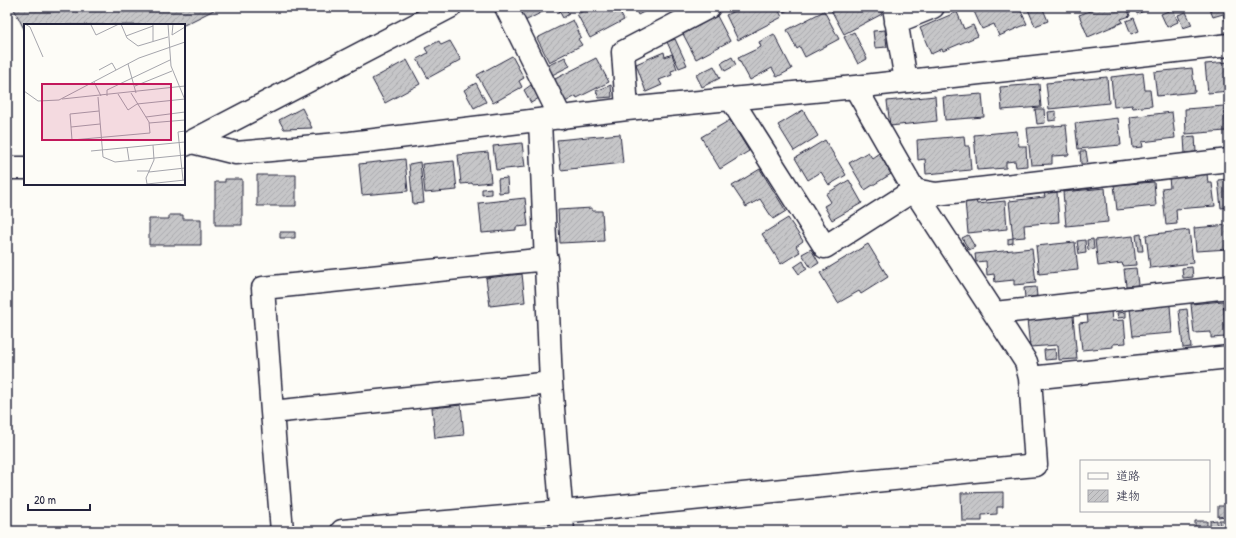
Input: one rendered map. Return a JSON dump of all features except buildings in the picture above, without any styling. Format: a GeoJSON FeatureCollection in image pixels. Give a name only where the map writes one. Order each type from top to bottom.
{"type":"FeatureCollection","features":[{"type":"Feature","properties":{"kind":"street"},"geometry":{"type":"LineString","coordinates":[[188,144],[450,7]]}},
{"type":"Feature","properties":{"kind":"street"},"geometry":{"type":"LineString","coordinates":[[506,7],[551,119],[547,259],[551,383],[562,522]]}},
{"type":"Feature","properties":{"kind":"street"},"geometry":{"type":"LineString","coordinates":[[627,109],[623,52],[709,7]]}},
{"type":"Feature","properties":{"kind":"street"},"geometry":{"type":"LineString","coordinates":[[906,81],[895,15],[933,7]]}},
{"type":"Feature","properties":{"kind":"street"},"geometry":{"type":"LineString","coordinates":[[188,144],[236,153],[350,143],[627,109],[854,87],[1229,45]]}},
{"type":"Feature","properties":{"kind":"street"},"geometry":{"type":"LineString","coordinates":[[342,531],[562,522],[1036,465],[1030,378],[1026,362],[914,190],[854,87]]}},
{"type":"Feature","properties":{"kind":"street"},"geometry":{"type":"LineString","coordinates":[[731,99],[825,247],[914,190],[936,194],[1229,160]]}},
{"type":"Feature","properties":{"kind":"street"},"geometry":{"type":"LineString","coordinates":[[7,168],[24,168]]}},
{"type":"Feature","properties":{"kind":"street"},"geometry":{"type":"LineString","coordinates":[[282,531],[263,288],[547,259]]}},
{"type":"Feature","properties":{"kind":"street"},"geometry":{"type":"LineString","coordinates":[[995,313],[1229,287]]}},
{"type":"Feature","properties":{"kind":"street"},"geometry":{"type":"LineString","coordinates":[[1030,378],[1229,357]]}},
{"type":"Feature","properties":{"kind":"street"},"geometry":{"type":"LineString","coordinates":[[272,412],[551,383]]}}]}
